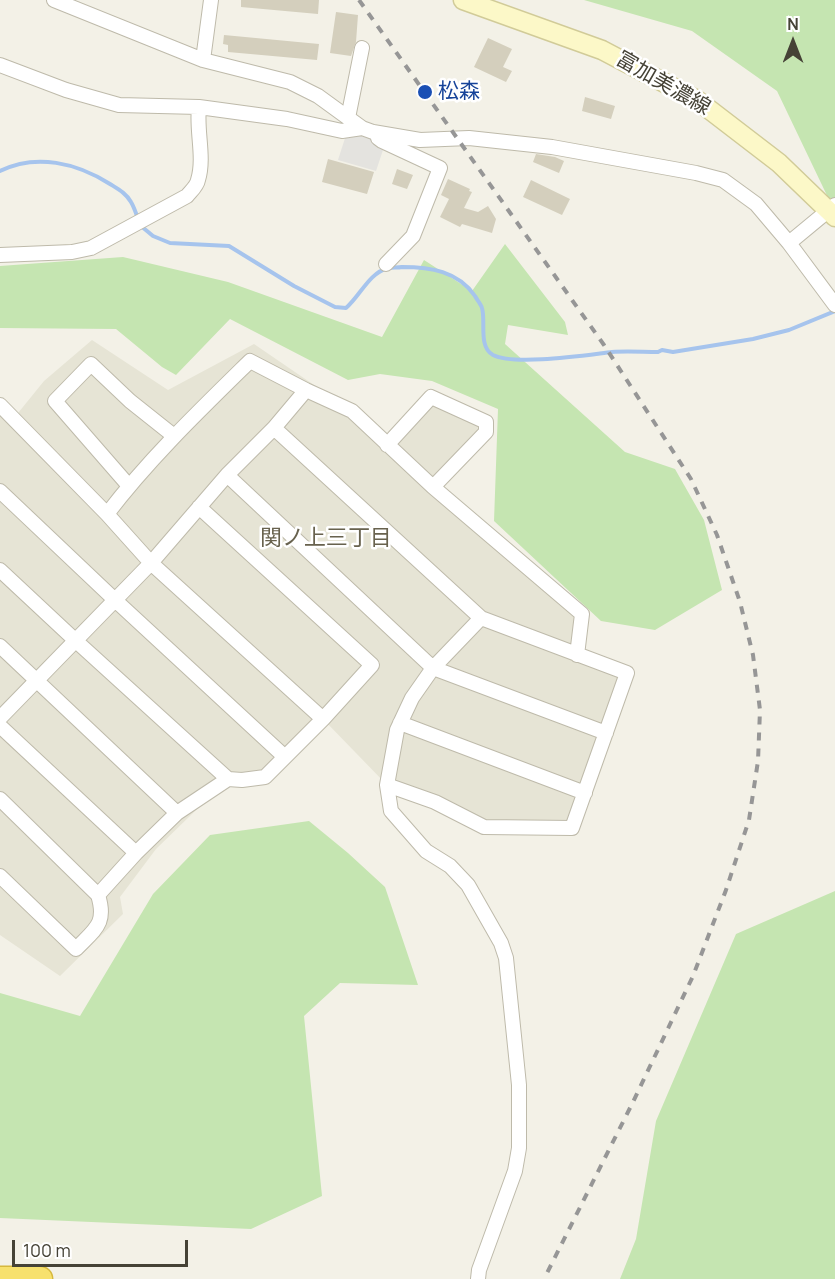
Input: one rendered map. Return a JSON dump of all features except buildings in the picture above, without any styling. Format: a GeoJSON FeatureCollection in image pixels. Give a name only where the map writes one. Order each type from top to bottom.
{"type":"FeatureCollection","features":[{"type":"Feature","properties":{"kind":"highway"},"geometry":{"type":"LineString","coordinates":[[0,1279],[40,1279]]}},
{"type":"Feature","properties":{"kind":"main road","name":"富加美濃線"},"geometry":{"type":"LineString","coordinates":[[463,0],[602,50],[697,100],[778,163],[833,211]]}},
{"type":"Feature","properties":{"kind":"street"},"geometry":{"type":"LineString","coordinates":[[54,0],[203,60],[290,82],[318,96],[382,141],[440,168],[413,236],[386,264]]}},
{"type":"Feature","properties":{"kind":"street"},"geometry":{"type":"LineString","coordinates":[[203,60],[212,0]]}},
{"type":"Feature","properties":{"kind":"street"},"geometry":{"type":"LineString","coordinates":[[348,118],[362,48]]}},
{"type":"Feature","properties":{"kind":"street"},"geometry":{"type":"LineString","coordinates":[[0,65],[66,90],[119,105],[199,107],[287,119],[342,130],[367,130],[420,140],[469,138],[528,143],[696,173],[723,180],[756,204],[789,243],[834,304]]}},
{"type":"Feature","properties":{"kind":"street"},"geometry":{"type":"LineString","coordinates":[[0,255],[72,252],[91,248],[188,196],[198,183],[200,168],[199,107]]}},
{"type":"Feature","properties":{"kind":"street"},"geometry":{"type":"LineString","coordinates":[[789,243],[833,211]]}},
{"type":"Feature","properties":{"kind":"street"},"geometry":{"type":"LineString","coordinates":[[107,514],[174,436],[250,361],[352,411],[433,487],[582,614],[577,655]]}},
{"type":"Feature","properties":{"kind":"street"},"geometry":{"type":"LineString","coordinates":[[129,486],[55,401],[91,364],[130,401],[174,436]]}},
{"type":"Feature","properties":{"kind":"street"},"geometry":{"type":"LineString","coordinates":[[0,718],[151,563],[227,475],[274,428],[306,390]]}},
{"type":"Feature","properties":{"kind":"street"},"geometry":{"type":"LineString","coordinates":[[387,445],[431,397],[486,422],[486,432],[433,487]]}},
{"type":"Feature","properties":{"kind":"street"},"geometry":{"type":"LineString","coordinates":[[0,405],[107,514],[151,563],[323,719]]}},
{"type":"Feature","properties":{"kind":"street"},"geometry":{"type":"LineString","coordinates":[[274,428],[481,618],[627,673],[572,828],[484,827],[435,802],[387,786]]}},
{"type":"Feature","properties":{"kind":"street"},"geometry":{"type":"LineString","coordinates":[[227,475],[433,668],[606,733]]}},
{"type":"Feature","properties":{"kind":"street"},"geometry":{"type":"LineString","coordinates":[[0,491],[285,757]]}},
{"type":"Feature","properties":{"kind":"street"},"geometry":{"type":"LineString","coordinates":[[98,895],[177,813],[228,779],[265,777],[372,666],[200,507]]}},
{"type":"Feature","properties":{"kind":"street"},"geometry":{"type":"LineString","coordinates":[[0,570],[228,779]]}},
{"type":"Feature","properties":{"kind":"street"},"geometry":{"type":"LineString","coordinates":[[478,1279],[478,1270],[515,1171],[519,1148],[519,1085],[506,958],[501,943],[468,885],[450,866],[426,850],[391,811],[387,786],[397,730],[412,698],[433,668],[481,618]]}},
{"type":"Feature","properties":{"kind":"street"},"geometry":{"type":"LineString","coordinates":[[0,646],[177,813]]}},
{"type":"Feature","properties":{"kind":"street"},"geometry":{"type":"LineString","coordinates":[[400,723],[585,793]]}},
{"type":"Feature","properties":{"kind":"street"},"geometry":{"type":"LineString","coordinates":[[0,726],[136,853]]}},
{"type":"Feature","properties":{"kind":"street"},"geometry":{"type":"LineString","coordinates":[[0,799],[98,895],[102,909],[99,925],[76,949],[0,876]]}},
{"type":"Feature","properties":{"kind":"shaded area"},"geometry":{"type":"Polygon","coordinates":[[[359,132],[384,147],[376,171],[338,160],[346,135],[359,132]]]}},
{"type":"Feature","properties":{"kind":"shaded area"},"geometry":{"type":"Polygon","coordinates":[[[92,340],[168,390],[254,344],[352,411],[387,445],[431,397],[486,422],[433,487],[582,614],[577,655],[627,673],[572,828],[484,827],[387,785],[323,719],[265,777],[228,779],[156,849],[120,897],[123,914],[60,976],[0,935],[0,405],[14,418],[44,381],[92,340]]]}},
{"type":"Feature","properties":{"kind":"green space"},"geometry":{"type":"Polygon","coordinates":[[[584,0],[835,0],[835,199],[833,208],[777,91],[692,31],[584,0]]]}},
{"type":"Feature","properties":{"kind":"green space"},"geometry":{"type":"Polygon","coordinates":[[[505,244],[565,322],[568,335],[508,325],[505,344],[625,452],[675,469],[704,520],[722,590],[655,630],[601,621],[494,521],[498,409],[432,381],[380,374],[348,380],[230,319],[176,375],[162,367],[116,329],[0,328],[0,266],[123,257],[228,282],[382,337],[424,260],[472,291],[505,244]]]}},
{"type":"Feature","properties":{"kind":"green space"},"geometry":{"type":"Polygon","coordinates":[[[309,821],[385,887],[418,985],[340,983],[304,1016],[322,1196],[251,1229],[0,1218],[0,993],[80,1016],[153,894],[210,835],[309,821]]]}},
{"type":"Feature","properties":{"kind":"green space"},"geometry":{"type":"Polygon","coordinates":[[[835,891],[835,1279],[620,1279],[636,1239],[656,1121],[736,934],[835,891]]]}},
{"type":"Feature","properties":{"kind":"waterway"},"geometry":{"type":"LineString","coordinates":[[0,171],[28,162],[70,166],[97,177],[124,194],[132,204],[138,219]]}},
{"type":"Feature","properties":{"kind":"waterway"},"geometry":{"type":"LineString","coordinates":[[141,226],[153,236],[170,243],[229,246],[294,286],[335,307],[346,308],[375,275],[388,268],[412,267],[443,272],[468,288],[482,308],[484,340],[488,351],[493,355],[517,360],[612,352],[658,352],[662,350],[673,352],[753,339],[789,330],[835,311]]}},
{"type":"Feature","properties":{"kind":"railway"},"geometry":{"type":"LineString","coordinates":[[359,0],[604,345],[691,479],[717,535],[740,602],[753,655],[760,710],[758,761],[749,820],[726,890],[693,976],[544,1279]]}},
{"type":"Feature","properties":{"kind":"place","name":"松森"},"geometry":{"type":"Point","coordinates":[425,92]}},
{"type":"Feature","properties":{"kind":"district","name":"関ノ上三丁目"},"geometry":{"type":"Point","coordinates":[326,539]}}]}
